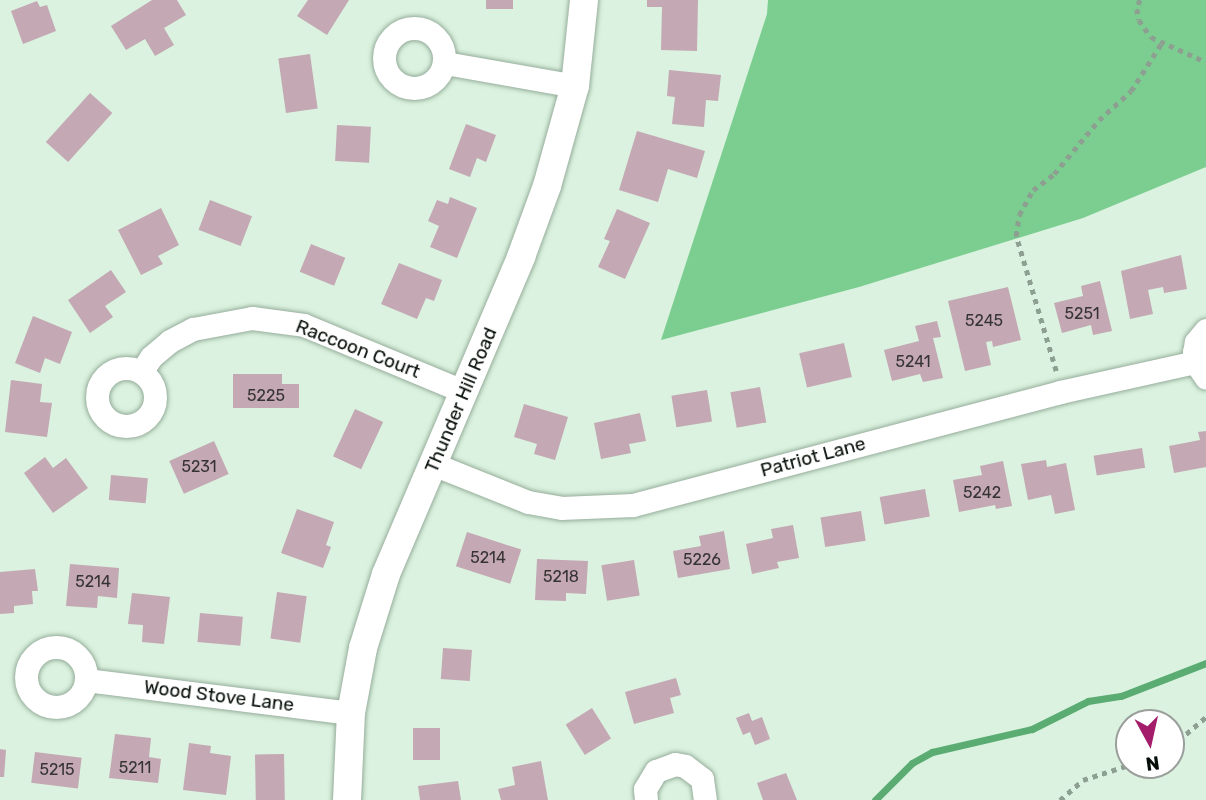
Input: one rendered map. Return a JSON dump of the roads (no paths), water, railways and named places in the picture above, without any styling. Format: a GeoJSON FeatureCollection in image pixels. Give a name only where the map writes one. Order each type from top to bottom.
{"type":"FeatureCollection","features":[{"type":"Feature","properties":{"kind":"street","name":"Thunder Hill Road"},"geometry":{"type":"LineString","coordinates":[[347,800],[351,713],[363,648],[386,574],[465,392],[542,198],[575,86],[584,0]]}},
{"type":"Feature","properties":{"kind":"street"},"geometry":{"type":"LineString","coordinates":[[444,63],[575,86]]}},
{"type":"Feature","properties":{"kind":"street","name":"Raccoon Court"},"geometry":{"type":"LineString","coordinates":[[141,372],[151,358],[170,341],[193,329],[253,318],[304,325],[465,392]]}},
{"type":"Feature","properties":{"kind":"street","name":"Patriot Lane"},"geometry":{"type":"LineString","coordinates":[[433,464],[528,502],[572,509],[633,505],[1060,392],[1201,370],[1196,342],[1206,330]]}},
{"type":"Feature","properties":{"kind":"street","name":"Wood Stove Lane"},"geometry":{"type":"LineString","coordinates":[[86,680],[351,713]]}},
{"type":"Feature","properties":{"kind":"street"},"geometry":{"type":"LineString","coordinates":[[646,800],[645,789],[656,771],[675,764],[685,766],[702,779],[705,800]]}},
{"type":"Feature","properties":{"kind":"waterway"},"geometry":{"type":"LineString","coordinates":[[875,800],[912,763],[932,752],[1032,729],[1088,701],[1121,696],[1206,663]]}}]}
